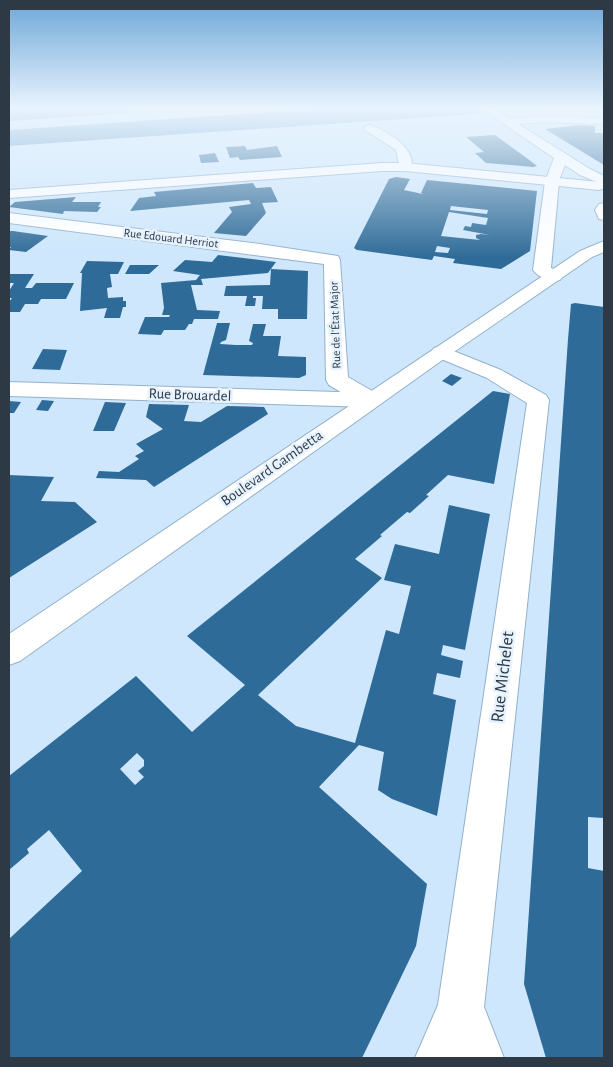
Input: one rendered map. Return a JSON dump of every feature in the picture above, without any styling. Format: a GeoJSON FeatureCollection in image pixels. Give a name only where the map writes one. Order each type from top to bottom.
{"type":"FeatureCollection","features":[{"type":"Feature","properties":{"kind":"street"},"geometry":{"type":"LineString","coordinates":[[405,159],[405,167]]}},
{"type":"Feature","properties":{"kind":"street"},"geometry":{"type":"LineString","coordinates":[[545,281],[542,270],[552,182],[560,159]]}},
{"type":"Feature","properties":{"kind":"street"},"geometry":{"type":"LineString","coordinates":[[564,159],[585,172],[587,177],[603,186]]}},
{"type":"Feature","properties":{"kind":"street"},"geometry":{"type":"LineString","coordinates":[[9,194],[360,168],[405,167],[603,186]]}},
{"type":"Feature","properties":{"kind":"street"},"geometry":{"type":"LineString","coordinates":[[9,198],[29,193]]}},
{"type":"Feature","properties":{"kind":"street"},"geometry":{"type":"LineString","coordinates":[[604,206],[602,210],[604,216]]}},
{"type":"Feature","properties":{"kind":"street","name":"Rue Edouard Herriot"},"geometry":{"type":"LineString","coordinates":[[13,217],[332,260]]}},
{"type":"Feature","properties":{"kind":"street"},"geometry":{"type":"LineString","coordinates":[[586,254],[604,226]]}},
{"type":"Feature","properties":{"kind":"street"},"geometry":{"type":"LineString","coordinates":[[586,254],[604,246]]}},
{"type":"Feature","properties":{"kind":"street","name":"Boulevard Gambetta"},"geometry":{"type":"LineString","coordinates":[[9,651],[371,400],[586,254]]}},
{"type":"Feature","properties":{"kind":"street","name":"Rue de l'État Major"},"geometry":{"type":"LineString","coordinates":[[332,260],[337,380],[371,400]]}},
{"type":"Feature","properties":{"kind":"street","name":"Rue Michelet"},"geometry":{"type":"LineString","coordinates":[[441,352],[494,374],[538,400],[461,1007],[480,1058]]}},
{"type":"Feature","properties":{"kind":"street","name":"Rue Brouardel"},"geometry":{"type":"LineString","coordinates":[[9,389],[371,400]]}},
{"type":"Feature","properties":{"kind":"street"},"geometry":{"type":"LineString","coordinates":[[439,1058],[461,1007]]}},
{"type":"Feature","properties":{"kind":"building"},"geometry":{"type":"Polygon","coordinates":[[[200,159],[218,159],[219,162],[201,163],[200,159]]]}},
{"type":"Feature","properties":{"kind":"building"},"geometry":{"type":"Polygon","coordinates":[[[481,159],[527,159],[537,166],[533,167],[486,163],[481,159]]]}},
{"type":"Feature","properties":{"kind":"building"},"geometry":{"type":"Polygon","coordinates":[[[594,159],[604,159],[604,165],[594,159]]]}},
{"type":"Feature","properties":{"kind":"building"},"geometry":{"type":"Polygon","coordinates":[[[396,177],[410,179],[404,190],[423,194],[421,193],[427,180],[537,191],[530,251],[501,269],[453,263],[455,259],[434,256],[432,260],[357,250],[354,248],[389,179],[396,177]],[[451,206],[450,210],[487,214],[488,210],[451,206]],[[449,212],[441,236],[480,240],[476,238],[476,235],[490,235],[463,230],[465,226],[471,227],[472,223],[486,225],[488,218],[449,212]],[[437,246],[435,252],[448,253],[450,248],[437,246]]]}},
{"type":"Feature","properties":{"kind":"building"},"geometry":{"type":"Polygon","coordinates":[[[253,183],[256,188],[271,187],[278,202],[262,203],[266,213],[246,236],[214,233],[232,212],[229,207],[251,204],[249,200],[130,211],[139,198],[156,196],[154,192],[253,183]]]}},
{"type":"Feature","properties":{"kind":"building"},"geometry":{"type":"Polygon","coordinates":[[[76,197],[72,202],[101,202],[98,207],[101,207],[97,212],[64,211],[63,214],[9,207],[15,202],[76,197]]]}},
{"type":"Feature","properties":{"kind":"building"},"geometry":{"type":"Polygon","coordinates":[[[9,231],[48,236],[26,252],[9,250],[11,247],[9,247],[9,231]]]}},
{"type":"Feature","properties":{"kind":"building"},"geometry":{"type":"Polygon","coordinates":[[[218,255],[276,262],[268,273],[201,279],[203,285],[191,285],[197,310],[220,311],[218,319],[194,319],[192,324],[189,324],[185,330],[164,330],[161,335],[138,334],[145,317],[169,317],[170,315],[162,315],[164,308],[161,283],[196,280],[200,275],[173,271],[185,260],[212,262],[218,255]]]}},
{"type":"Feature","properties":{"kind":"building"},"geometry":{"type":"Polygon","coordinates":[[[87,261],[124,262],[118,274],[110,274],[112,287],[107,288],[108,298],[123,297],[123,301],[126,301],[126,307],[123,307],[120,318],[104,318],[107,308],[80,311],[82,273],[80,273],[87,261]]]}},
{"type":"Feature","properties":{"kind":"building"},"geometry":{"type":"Polygon","coordinates":[[[130,265],[159,265],[149,274],[125,274],[130,265]]]}},
{"type":"Feature","properties":{"kind":"building"},"geometry":{"type":"Polygon","coordinates":[[[271,269],[308,271],[307,319],[278,319],[278,309],[262,309],[263,296],[253,296],[253,298],[256,298],[255,306],[245,306],[247,296],[224,296],[226,286],[270,285],[271,269]]]}},
{"type":"Feature","properties":{"kind":"building"},"geometry":{"type":"Polygon","coordinates":[[[9,274],[34,274],[25,288],[32,288],[36,283],[74,283],[66,299],[41,299],[38,304],[25,304],[20,312],[9,312],[9,302],[12,298],[9,298],[9,291],[14,283],[9,283],[9,274]]]}},
{"type":"Feature","properties":{"kind":"building"},"geometry":{"type":"Polygon","coordinates":[[[571,304],[604,307],[604,818],[588,817],[588,868],[604,871],[604,1058],[546,1058],[524,984],[568,339],[571,304]]]}},
{"type":"Feature","properties":{"kind":"building"},"geometry":{"type":"Polygon","coordinates":[[[217,323],[230,323],[226,340],[220,344],[236,345],[252,345],[253,343],[249,341],[253,324],[266,324],[263,336],[281,336],[278,356],[306,357],[306,375],[299,378],[203,375],[217,323]]]}},
{"type":"Feature","properties":{"kind":"building"},"geometry":{"type":"Polygon","coordinates":[[[43,349],[67,350],[60,370],[32,369],[43,349]]]}},
{"type":"Feature","properties":{"kind":"building"},"geometry":{"type":"Polygon","coordinates":[[[451,374],[462,378],[452,386],[442,381],[451,374]]]}},
{"type":"Feature","properties":{"kind":"building"},"geometry":{"type":"Polygon","coordinates":[[[493,391],[510,394],[494,484],[448,475],[410,513],[407,512],[380,535],[382,536],[355,559],[382,578],[258,695],[296,726],[355,743],[386,630],[399,634],[411,586],[384,580],[395,544],[439,554],[449,505],[490,514],[465,650],[443,645],[441,655],[463,661],[460,678],[437,673],[433,694],[456,700],[437,816],[392,799],[378,790],[384,752],[359,745],[319,787],[427,884],[416,946],[362,1058],[9,1058],[9,939],[82,871],[49,830],[27,849],[29,853],[9,870],[9,776],[136,676],[192,732],[245,685],[187,636],[493,391]],[[137,753],[120,769],[135,785],[144,777],[138,771],[144,766],[144,760],[137,753]]]}},
{"type":"Feature","properties":{"kind":"building"},"geometry":{"type":"Polygon","coordinates":[[[42,400],[54,401],[48,411],[36,410],[42,400]]]}},
{"type":"Feature","properties":{"kind":"building"},"geometry":{"type":"Polygon","coordinates":[[[9,401],[21,402],[14,413],[9,413],[9,401]]]}},
{"type":"Feature","properties":{"kind":"building"},"geometry":{"type":"Polygon","coordinates":[[[105,402],[126,403],[114,431],[93,431],[105,402]]]}},
{"type":"Feature","properties":{"kind":"building"},"geometry":{"type":"Polygon","coordinates":[[[149,404],[189,405],[184,421],[201,422],[227,406],[264,407],[268,414],[154,487],[146,480],[96,478],[99,471],[119,472],[139,459],[135,456],[144,451],[136,444],[163,429],[146,417],[149,404]]]}},
{"type":"Feature","properties":{"kind":"building"},"geometry":{"type":"Polygon","coordinates":[[[9,475],[54,477],[41,501],[75,502],[97,522],[9,578],[9,475]]]}}]}
